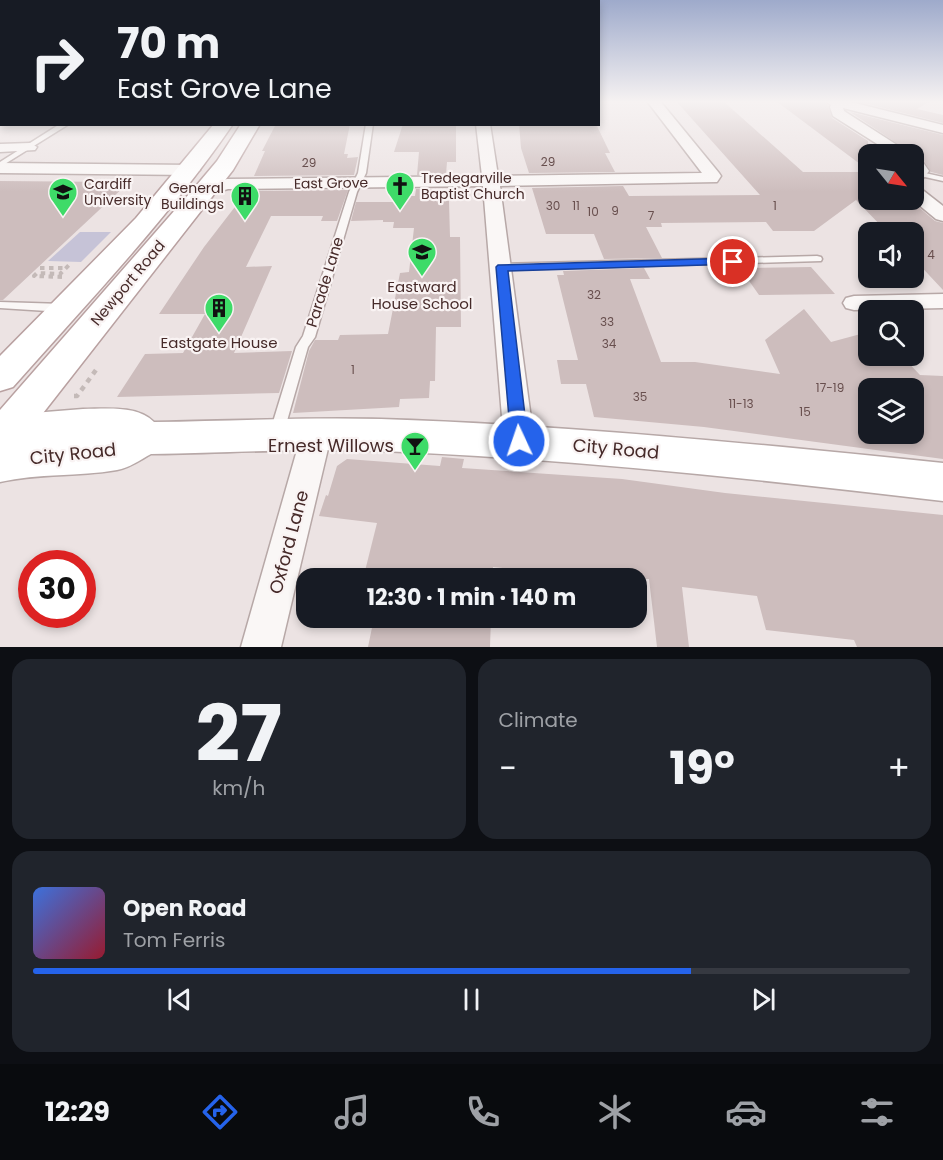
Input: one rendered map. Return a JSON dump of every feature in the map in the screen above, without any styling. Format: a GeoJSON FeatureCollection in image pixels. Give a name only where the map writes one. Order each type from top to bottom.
{"type":"FeatureCollection","features":[{"type":"Feature","properties":{"kind":"main road","name":"Newport Road"},"geometry":{"type":"LineString","coordinates":[[0,444],[198,181],[221,131]]}},
{"type":"Feature","properties":{"kind":"main road","name":"Newport Road"},"geometry":{"type":"LineString","coordinates":[[0,378],[66,292],[198,181],[225,165],[246,131]]}},
{"type":"Feature","properties":{"kind":"main road","name":"City Road"},"geometry":{"type":"LineString","coordinates":[[0,444],[24,459],[117,453],[144,438],[379,435],[519,441],[781,464],[943,482]]}},
{"type":"Feature","properties":{"kind":"street"},"geometry":{"type":"LineString","coordinates":[[484,131],[502,267],[519,441]]}},
{"type":"Feature","properties":{"kind":"street","name":"East Grove"},"geometry":{"type":"LineString","coordinates":[[0,167],[198,181],[223,185],[711,178],[713,176],[677,131]]}},
{"type":"Feature","properties":{"kind":"street"},"geometry":{"type":"LineString","coordinates":[[868,131],[888,144]]}},
{"type":"Feature","properties":{"kind":"street"},"geometry":{"type":"LineString","coordinates":[[0,148],[30,147]]}},
{"type":"Feature","properties":{"kind":"street"},"geometry":{"type":"LineString","coordinates":[[924,200],[943,215]]}},
{"type":"Feature","properties":{"kind":"street"},"geometry":{"type":"LineString","coordinates":[[854,303],[943,301]]}},
{"type":"Feature","properties":{"kind":"street","name":"Oxford Lane"},"geometry":{"type":"LineString","coordinates":[[261,647],[316,436]]}},
{"type":"Feature","properties":{"kind":"lane"},"geometry":{"type":"LineString","coordinates":[[0,167],[55,131]]}},
{"type":"Feature","properties":{"kind":"lane","name":"Parade Lane"},"geometry":{"type":"LineString","coordinates":[[275,438],[302,347],[309,337],[362,173],[369,131]]}},
{"type":"Feature","properties":{"kind":"lane"},"geometry":{"type":"LineString","coordinates":[[924,174],[943,179]]}},
{"type":"Feature","properties":{"kind":"lane"},"geometry":{"type":"LineString","coordinates":[[502,267],[817,259]]}},
{"type":"Feature","properties":{"kind":"lane"},"geometry":{"type":"LineString","coordinates":[[0,305],[66,292]]}},
{"type":"Feature","properties":{"kind":"path"},"geometry":{"type":"LineString","coordinates":[[66,292],[34,276],[37,273],[60,274],[70,264]]}},
{"type":"Feature","properties":{"kind":"path"},"geometry":{"type":"LineString","coordinates":[[40,268],[65,268]]}},
{"type":"Feature","properties":{"kind":"shaded area"},"geometry":{"type":"Polygon","coordinates":[[[80,232],[111,232],[81,262],[48,261],[80,232]]]}},
{"type":"Feature","properties":{"kind":"building"},"geometry":{"type":"Polygon","coordinates":[[[272,131],[349,131],[344,154],[348,154],[347,158],[358,157],[354,175],[254,176],[265,151],[262,151],[272,131]]]}},
{"type":"Feature","properties":{"kind":"building"},"geometry":{"type":"Polygon","coordinates":[[[401,131],[456,131],[456,162],[447,162],[446,174],[417,175],[419,152],[394,152],[401,131]]]}},
{"type":"Feature","properties":{"kind":"building"},"geometry":{"type":"Polygon","coordinates":[[[520,131],[599,131],[610,153],[605,153],[615,172],[529,173],[521,148],[520,131]]]}},
{"type":"Feature","properties":{"kind":"building"},"geometry":{"type":"Polygon","coordinates":[[[703,131],[757,131],[803,172],[858,172],[858,202],[856,200],[814,231],[773,231],[766,222],[661,223],[662,227],[646,227],[662,258],[604,259],[594,234],[546,234],[532,188],[623,186],[629,196],[760,195],[703,131]]]}},
{"type":"Feature","properties":{"kind":"building"},"geometry":{"type":"Polygon","coordinates":[[[816,131],[853,131],[868,141],[868,144],[858,144],[858,162],[816,131]]]}},
{"type":"Feature","properties":{"kind":"building"},"geometry":{"type":"Polygon","coordinates":[[[879,131],[928,131],[943,135],[943,175],[931,172],[924,161],[924,144],[898,144],[879,131]]]}},
{"type":"Feature","properties":{"kind":"building","name":"Cardiff University"},"geometry":{"type":"Polygon","coordinates":[[[0,181],[128,183],[3,300],[0,300],[0,181]]]}},
{"type":"Feature","properties":{"kind":"building"},"geometry":{"type":"Polygon","coordinates":[[[416,189],[446,189],[445,201],[449,201],[450,237],[460,237],[461,327],[436,327],[435,381],[430,381],[429,398],[400,399],[399,407],[293,413],[309,351],[315,340],[338,340],[340,335],[388,334],[400,273],[409,272],[414,228],[393,228],[394,222],[383,222],[383,220],[351,221],[356,202],[397,202],[398,196],[415,196],[416,189]]]}},
{"type":"Feature","properties":{"kind":"building","name":"Eastgate House"},"geometry":{"type":"Polygon","coordinates":[[[348,190],[337,221],[321,221],[323,216],[271,216],[246,267],[272,266],[234,353],[292,351],[279,393],[117,397],[145,354],[183,353],[205,314],[159,314],[204,247],[241,199],[244,199],[247,191],[348,190]]]}},
{"type":"Feature","properties":{"kind":"building"},"geometry":{"type":"Polygon","coordinates":[[[866,210],[922,210],[935,221],[943,223],[943,290],[924,270],[924,222],[877,222],[866,210]]]}},
{"type":"Feature","properties":{"kind":"building"},"geometry":{"type":"Polygon","coordinates":[[[811,267],[835,294],[759,295],[740,268],[811,267]]]}},
{"type":"Feature","properties":{"kind":"building"},"geometry":{"type":"Polygon","coordinates":[[[644,268],[650,279],[630,279],[661,362],[695,362],[780,374],[765,340],[804,309],[831,342],[858,335],[858,366],[911,366],[920,375],[943,376],[943,459],[704,427],[594,417],[586,384],[561,384],[557,360],[578,360],[557,275],[564,275],[563,271],[644,268]]]}},
{"type":"Feature","properties":{"kind":"building"},"geometry":{"type":"Polygon","coordinates":[[[442,457],[464,459],[462,468],[622,479],[725,493],[943,515],[943,647],[857,647],[854,640],[766,630],[757,596],[682,587],[689,647],[657,647],[647,568],[366,568],[377,523],[319,516],[337,466],[347,459],[440,466],[442,457]]]}},
{"type":"Feature","properties":{"kind":"building"},"geometry":{"type":"Polygon","coordinates":[[[372,628],[491,628],[490,647],[368,647],[372,628]]]}},
{"type":"Feature","properties":{"kind":"place","name":"Tredegarville Baptist Church"},"geometry":{"type":"Point","coordinates":[400,212]}},
{"type":"Feature","properties":{"kind":"place","name":"Cardiff University"},"geometry":{"type":"Point","coordinates":[63,218]}},
{"type":"Feature","properties":{"kind":"place","name":"General Buildings"},"geometry":{"type":"Point","coordinates":[245,222]}},
{"type":"Feature","properties":{"kind":"place","name":"Eastward House School"},"geometry":{"type":"Point","coordinates":[422,278]}},
{"type":"Feature","properties":{"kind":"place","name":"Eastgate House"},"geometry":{"type":"Point","coordinates":[219,334]}},
{"type":"Feature","properties":{"kind":"place","name":"Ernest Willows"},"geometry":{"type":"Point","coordinates":[415,472]}},
{"type":"Feature","properties":{"kind":"route"},"geometry":{"type":"LineString","coordinates":[[519,441],[502,267],[733,262]]}}]}
